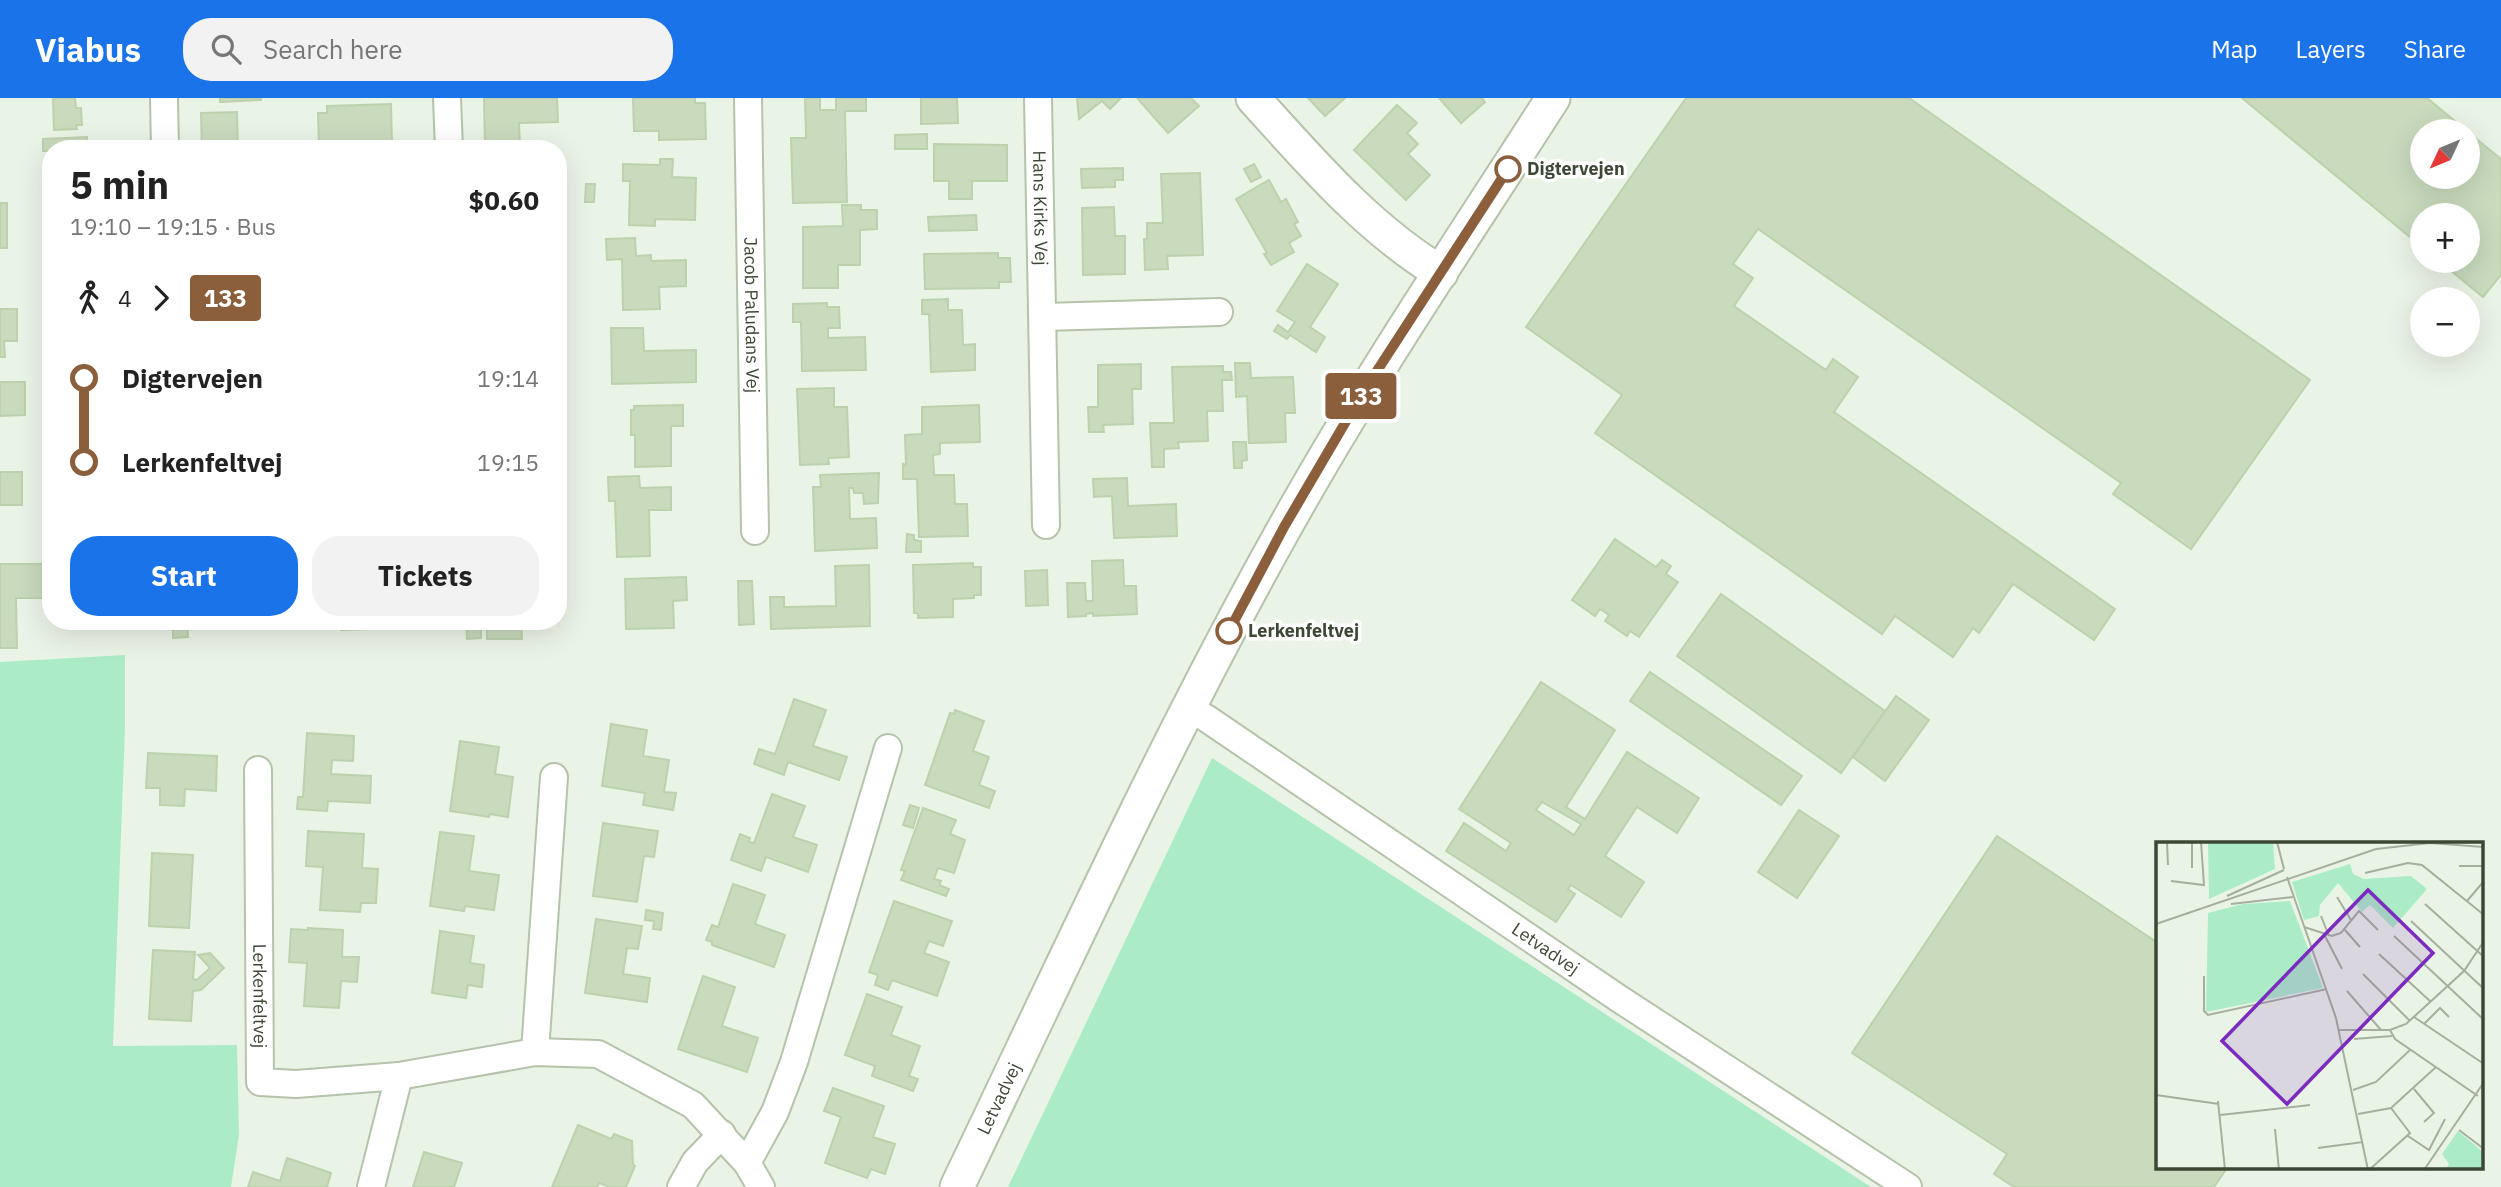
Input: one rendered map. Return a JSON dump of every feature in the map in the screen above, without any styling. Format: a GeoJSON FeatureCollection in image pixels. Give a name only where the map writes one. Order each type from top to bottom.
{"type":"FeatureCollection","features":[{"type":"Feature","properties":{"kind":"street"},"geometry":{"type":"LineString","coordinates":[[164,98],[166,140]]}},
{"type":"Feature","properties":{"kind":"street"},"geometry":{"type":"LineString","coordinates":[[447,98],[449,140]]}},
{"type":"Feature","properties":{"kind":"street","name":"Jacob Paludans Vej"},"geometry":{"type":"LineString","coordinates":[[748,98],[755,531]]}},
{"type":"Feature","properties":{"kind":"street","name":"Hans Kirks Vej"},"geometry":{"type":"LineString","coordinates":[[1038,98],[1046,525]]}},
{"type":"Feature","properties":{"kind":"street"},"geometry":{"type":"LineString","coordinates":[[1253,98],[1344,197],[1394,241],[1441,274]]}},
{"type":"Feature","properties":{"kind":"street","name":"Letvadvej"},"geometry":{"type":"LineString","coordinates":[[957,1187],[1187,708],[1284,527],[1355,405],[1553,98]]}},
{"type":"Feature","properties":{"kind":"street"},"geometry":{"type":"LineString","coordinates":[[1043,317],[1219,312]]}},
{"type":"Feature","properties":{"kind":"street","name":"Letvadvej"},"geometry":{"type":"LineString","coordinates":[[1187,708],[1206,718],[1640,1012],[1908,1187]]}},
{"type":"Feature","properties":{"kind":"street"},"geometry":{"type":"LineString","coordinates":[[747,1163],[775,1112],[794,1062],[888,748]]}},
{"type":"Feature","properties":{"kind":"street","name":"Lerkenfeltvej"},"geometry":{"type":"LineString","coordinates":[[258,770],[260,1082],[296,1084],[399,1076],[536,1052],[598,1054],[693,1105],[747,1163],[761,1187]]}},
{"type":"Feature","properties":{"kind":"street"},"geometry":{"type":"LineString","coordinates":[[536,1052],[554,777]]}},
{"type":"Feature","properties":{"kind":"street"},"geometry":{"type":"LineString","coordinates":[[371,1187],[399,1076]]}},
{"type":"Feature","properties":{"kind":"street"},"geometry":{"type":"LineString","coordinates":[[681,1187],[695,1162],[722,1134]]}},
{"type":"Feature","properties":{"kind":"green space"},"geometry":{"type":"Polygon","coordinates":[[[125,655],[125,729],[113,1046],[237,1045],[239,1135],[231,1187],[0,1187],[0,662],[125,655]]]}},
{"type":"Feature","properties":{"kind":"green space"},"geometry":{"type":"Polygon","coordinates":[[[1212,758],[1871,1187],[1008,1187],[1212,758]]]}},
{"type":"Feature","properties":{"kind":"building"},"geometry":{"type":"Polygon","coordinates":[[[53,98],[75,98],[76,108],[81,108],[82,125],[76,125],[77,129],[54,130],[53,98]]]}},
{"type":"Feature","properties":{"kind":"building"},"geometry":{"type":"Polygon","coordinates":[[[220,98],[261,98],[261,100],[220,102],[220,98]]]}},
{"type":"Feature","properties":{"kind":"building"},"geometry":{"type":"Polygon","coordinates":[[[484,98],[557,98],[558,122],[519,123],[520,140],[485,140],[484,98]]]}},
{"type":"Feature","properties":{"kind":"building"},"geometry":{"type":"Polygon","coordinates":[[[633,98],[695,98],[695,103],[705,103],[706,139],[659,140],[659,131],[634,131],[633,98]]]}},
{"type":"Feature","properties":{"kind":"building"},"geometry":{"type":"Polygon","coordinates":[[[805,98],[820,98],[820,110],[836,110],[836,98],[866,98],[866,111],[845,111],[847,202],[793,203],[791,138],[806,138],[805,98]]]}},
{"type":"Feature","properties":{"kind":"building"},"geometry":{"type":"Polygon","coordinates":[[[921,98],[957,98],[958,123],[921,124],[921,98]]]}},
{"type":"Feature","properties":{"kind":"building"},"geometry":{"type":"Polygon","coordinates":[[[1077,98],[1121,98],[1110,109],[1102,101],[1079,119],[1077,98]]]}},
{"type":"Feature","properties":{"kind":"building"},"geometry":{"type":"Polygon","coordinates":[[[1137,98],[1191,98],[1199,106],[1168,133],[1137,98]]]}},
{"type":"Feature","properties":{"kind":"building"},"geometry":{"type":"Polygon","coordinates":[[[1308,98],[1345,98],[1325,116],[1308,98]]]}},
{"type":"Feature","properties":{"kind":"building"},"geometry":{"type":"Polygon","coordinates":[[[1439,98],[1482,98],[1485,102],[1461,123],[1439,98]]]}},
{"type":"Feature","properties":{"kind":"building"},"geometry":{"type":"Polygon","coordinates":[[[1686,98],[1909,98],[2310,380],[2191,549],[2113,494],[2121,483],[1758,229],[1733,264],[1753,278],[1734,306],[1826,370],[1833,359],[1858,377],[1834,412],[2115,609],[2094,640],[2013,584],[1979,633],[1973,628],[1953,657],[1895,616],[1882,634],[1595,433],[1622,395],[1526,327],[1686,98]]]}},
{"type":"Feature","properties":{"kind":"building"},"geometry":{"type":"Polygon","coordinates":[[[2242,98],[2427,98],[2452,119],[2410,119],[2410,189],[2480,189],[2480,142],[2501,159],[2501,275],[2483,297],[2480,295],[2480,287],[2471,287],[2454,273],[2480,273],[2480,203],[2410,203],[2410,237],[2242,98]]]}},
{"type":"Feature","properties":{"kind":"building"},"geometry":{"type":"Polygon","coordinates":[[[391,104],[392,140],[319,140],[318,113],[327,113],[327,106],[391,104]]]}},
{"type":"Feature","properties":{"kind":"building"},"geometry":{"type":"Polygon","coordinates":[[[1397,105],[1417,123],[1407,133],[1418,144],[1408,154],[1430,175],[1406,200],[1354,150],[1397,105]]]}},
{"type":"Feature","properties":{"kind":"building"},"geometry":{"type":"Polygon","coordinates":[[[237,112],[238,140],[202,140],[201,113],[237,112]]]}},
{"type":"Feature","properties":{"kind":"building"},"geometry":{"type":"Polygon","coordinates":[[[927,134],[927,149],[895,149],[895,135],[927,134]]]}},
{"type":"Feature","properties":{"kind":"building"},"geometry":{"type":"Polygon","coordinates":[[[87,137],[87,140],[43,139],[87,137]]]}},
{"type":"Feature","properties":{"kind":"building"},"geometry":{"type":"Polygon","coordinates":[[[934,144],[1007,145],[1007,181],[972,181],[972,199],[949,199],[949,181],[934,181],[934,144]]]}},
{"type":"Feature","properties":{"kind":"building"},"geometry":{"type":"Polygon","coordinates":[[[660,159],[673,159],[672,177],[696,178],[695,220],[655,219],[655,226],[629,225],[630,181],[623,181],[623,164],[660,165],[660,159]]]}},
{"type":"Feature","properties":{"kind":"building"},"geometry":{"type":"Polygon","coordinates":[[[1254,164],[1261,177],[1251,182],[1244,169],[1254,164]]]}},
{"type":"Feature","properties":{"kind":"building"},"geometry":{"type":"Polygon","coordinates":[[[1123,168],[1123,180],[1115,180],[1115,187],[1082,188],[1081,169],[1123,168]]]}},
{"type":"Feature","properties":{"kind":"building"},"geometry":{"type":"Polygon","coordinates":[[[1200,173],[1203,255],[1167,256],[1168,269],[1145,270],[1144,239],[1147,239],[1147,223],[1163,223],[1161,174],[1200,173]]]}},
{"type":"Feature","properties":{"kind":"building"},"geometry":{"type":"Polygon","coordinates":[[[1269,180],[1281,202],[1286,199],[1298,222],[1294,224],[1301,236],[1289,243],[1294,252],[1271,265],[1236,199],[1269,180]]]}},
{"type":"Feature","properties":{"kind":"building"},"geometry":{"type":"Polygon","coordinates":[[[586,184],[595,184],[594,202],[585,202],[586,184]]]}},
{"type":"Feature","properties":{"kind":"building"},"geometry":{"type":"Polygon","coordinates":[[[0,203],[7,203],[7,248],[0,248],[0,203]]]}},
{"type":"Feature","properties":{"kind":"building"},"geometry":{"type":"Polygon","coordinates":[[[842,205],[861,205],[861,210],[877,210],[877,229],[860,230],[860,265],[838,265],[838,288],[803,288],[803,227],[843,226],[842,205]]]}},
{"type":"Feature","properties":{"kind":"building"},"geometry":{"type":"Polygon","coordinates":[[[1114,207],[1115,236],[1125,236],[1125,274],[1083,275],[1082,208],[1114,207]]]}},
{"type":"Feature","properties":{"kind":"building"},"geometry":{"type":"Polygon","coordinates":[[[976,215],[977,230],[929,231],[928,217],[976,215]]]}},
{"type":"Feature","properties":{"kind":"building"},"geometry":{"type":"Polygon","coordinates":[[[635,238],[636,256],[651,255],[651,261],[686,260],[686,286],[659,287],[660,309],[623,310],[622,259],[607,260],[606,239],[635,238]]]}},
{"type":"Feature","properties":{"kind":"building"},"geometry":{"type":"Polygon","coordinates":[[[998,253],[998,258],[1010,258],[1011,282],[999,282],[999,288],[925,289],[924,254],[998,253]]]}},
{"type":"Feature","properties":{"kind":"building"},"geometry":{"type":"Polygon","coordinates":[[[1307,264],[1338,284],[1310,327],[1325,337],[1316,352],[1290,335],[1287,339],[1274,331],[1278,325],[1288,332],[1295,322],[1277,311],[1307,264]]]}},
{"type":"Feature","properties":{"kind":"building"},"geometry":{"type":"Polygon","coordinates":[[[948,299],[948,310],[962,310],[963,345],[975,344],[975,370],[931,372],[929,314],[922,314],[922,300],[948,299]]]}},
{"type":"Feature","properties":{"kind":"building"},"geometry":{"type":"Polygon","coordinates":[[[827,303],[827,307],[839,307],[840,328],[828,328],[828,338],[865,337],[866,370],[802,371],[801,322],[793,322],[793,304],[827,303]]]}},
{"type":"Feature","properties":{"kind":"building"},"geometry":{"type":"Polygon","coordinates":[[[0,309],[17,309],[17,341],[4,341],[5,357],[0,357],[0,309]]]}},
{"type":"Feature","properties":{"kind":"building"},"geometry":{"type":"Polygon","coordinates":[[[611,328],[643,328],[644,351],[696,350],[696,382],[612,384],[611,328]]]}},
{"type":"Feature","properties":{"kind":"building"},"geometry":{"type":"Polygon","coordinates":[[[1235,363],[1250,363],[1251,378],[1293,377],[1295,413],[1285,413],[1286,442],[1249,443],[1247,396],[1236,397],[1235,363]]]}},
{"type":"Feature","properties":{"kind":"building"},"geometry":{"type":"Polygon","coordinates":[[[1141,364],[1141,389],[1132,389],[1133,424],[1103,425],[1104,432],[1089,432],[1088,407],[1098,407],[1098,365],[1141,364]]]}},
{"type":"Feature","properties":{"kind":"building"},"geometry":{"type":"Polygon","coordinates":[[[1223,366],[1223,372],[1231,372],[1232,380],[1222,380],[1223,411],[1207,411],[1208,441],[1178,442],[1179,448],[1164,449],[1164,467],[1152,467],[1150,423],[1174,423],[1172,367],[1223,366]]]}},
{"type":"Feature","properties":{"kind":"building"},"geometry":{"type":"Polygon","coordinates":[[[0,382],[25,382],[25,415],[0,416],[0,382]]]}},
{"type":"Feature","properties":{"kind":"building"},"geometry":{"type":"Polygon","coordinates":[[[834,388],[834,407],[847,407],[849,457],[828,458],[829,464],[800,465],[797,389],[834,388]]]}},
{"type":"Feature","properties":{"kind":"building"},"geometry":{"type":"Polygon","coordinates":[[[683,405],[683,426],[671,426],[671,466],[635,467],[635,435],[631,435],[631,410],[634,410],[634,406],[683,405]]]}},
{"type":"Feature","properties":{"kind":"building"},"geometry":{"type":"Polygon","coordinates":[[[979,405],[980,442],[940,443],[940,454],[933,455],[934,475],[954,475],[955,504],[967,504],[968,536],[919,537],[917,479],[903,479],[903,464],[906,465],[905,435],[922,434],[922,407],[979,405]]]}},
{"type":"Feature","properties":{"kind":"building"},"geometry":{"type":"Polygon","coordinates":[[[1233,442],[1246,442],[1247,460],[1242,461],[1242,468],[1234,468],[1233,442]]]}},
{"type":"Feature","properties":{"kind":"building"},"geometry":{"type":"Polygon","coordinates":[[[0,472],[22,472],[22,505],[0,505],[0,472]]]}},
{"type":"Feature","properties":{"kind":"building"},"geometry":{"type":"Polygon","coordinates":[[[879,473],[878,503],[864,504],[863,493],[854,493],[853,488],[849,488],[850,519],[876,518],[877,548],[815,551],[813,487],[821,487],[820,475],[879,473]]]}},
{"type":"Feature","properties":{"kind":"building"},"geometry":{"type":"Polygon","coordinates":[[[639,476],[640,488],[671,487],[671,510],[649,510],[650,556],[617,557],[615,501],[609,501],[608,477],[639,476]]]}},
{"type":"Feature","properties":{"kind":"building"},"geometry":{"type":"Polygon","coordinates":[[[1127,478],[1128,506],[1176,504],[1177,536],[1114,538],[1112,496],[1094,497],[1093,479],[1127,478]]]}},
{"type":"Feature","properties":{"kind":"building"},"geometry":{"type":"Polygon","coordinates":[[[907,534],[914,535],[914,540],[921,541],[921,552],[906,552],[907,534]]]}},
{"type":"Feature","properties":{"kind":"building"},"geometry":{"type":"Polygon","coordinates":[[[1615,539],[1656,567],[1662,560],[1671,566],[1666,574],[1678,582],[1639,637],[1630,631],[1627,636],[1605,621],[1609,615],[1600,609],[1595,616],[1572,600],[1615,539]]]}},
{"type":"Feature","properties":{"kind":"building"},"geometry":{"type":"Polygon","coordinates":[[[1123,560],[1124,586],[1136,586],[1137,614],[1093,616],[1093,613],[1068,617],[1067,583],[1085,583],[1086,601],[1093,601],[1092,561],[1123,560]]]}},
{"type":"Feature","properties":{"kind":"building"},"geometry":{"type":"Polygon","coordinates":[[[973,563],[973,567],[981,567],[981,595],[953,599],[953,617],[918,618],[918,613],[914,613],[913,565],[973,563]]]}},
{"type":"Feature","properties":{"kind":"building"},"geometry":{"type":"Polygon","coordinates":[[[0,564],[42,564],[42,598],[16,598],[17,648],[0,648],[0,564]]]}},
{"type":"Feature","properties":{"kind":"building"},"geometry":{"type":"Polygon","coordinates":[[[869,565],[870,626],[771,629],[770,597],[784,597],[784,607],[836,606],[835,566],[869,565]]]}},
{"type":"Feature","properties":{"kind":"building"},"geometry":{"type":"Polygon","coordinates":[[[1047,570],[1048,605],[1026,606],[1025,571],[1047,570]]]}},
{"type":"Feature","properties":{"kind":"building"},"geometry":{"type":"Polygon","coordinates":[[[686,577],[687,600],[673,601],[674,628],[626,629],[625,579],[686,577]]]}},
{"type":"Feature","properties":{"kind":"building"},"geometry":{"type":"Polygon","coordinates":[[[738,581],[752,581],[754,624],[739,625],[738,581]]]}},
{"type":"Feature","properties":{"kind":"building"},"geometry":{"type":"Polygon","coordinates":[[[1721,594],[1885,711],[1841,773],[1677,656],[1721,594]]]}},
{"type":"Feature","properties":{"kind":"building"},"geometry":{"type":"Polygon","coordinates":[[[173,630],[188,630],[188,637],[173,638],[173,630]]]}},
{"type":"Feature","properties":{"kind":"building"},"geometry":{"type":"Polygon","coordinates":[[[466,630],[481,630],[481,638],[467,639],[466,630]]]}},
{"type":"Feature","properties":{"kind":"building"},"geometry":{"type":"Polygon","coordinates":[[[487,630],[522,630],[522,639],[487,639],[487,630]]]}},
{"type":"Feature","properties":{"kind":"building"},"geometry":{"type":"Polygon","coordinates":[[[1650,672],[1802,776],[1781,805],[1630,701],[1650,672]]]}},
{"type":"Feature","properties":{"kind":"building"},"geometry":{"type":"Polygon","coordinates":[[[1541,682],[1615,730],[1566,807],[1585,819],[1627,752],[1699,798],[1677,833],[1637,807],[1605,856],[1644,882],[1621,917],[1571,885],[1568,889],[1575,894],[1556,922],[1446,851],[1464,823],[1506,851],[1511,843],[1459,809],[1541,682]],[[1542,802],[1536,810],[1574,835],[1581,824],[1542,802]]]}},
{"type":"Feature","properties":{"kind":"building"},"geometry":{"type":"Polygon","coordinates":[[[1896,696],[1929,720],[1885,781],[1853,757],[1896,696]]]}},
{"type":"Feature","properties":{"kind":"building"},"geometry":{"type":"Polygon","coordinates":[[[794,699],[826,710],[813,746],[847,757],[839,780],[788,762],[784,775],[754,764],[759,749],[775,754],[794,699]]]}},
{"type":"Feature","properties":{"kind":"building"},"geometry":{"type":"Polygon","coordinates":[[[955,710],[984,721],[973,751],[989,757],[979,785],[995,791],[989,808],[925,785],[950,713],[954,714],[955,710]]]}},
{"type":"Feature","properties":{"kind":"building"},"geometry":{"type":"Polygon","coordinates":[[[611,724],[647,730],[643,756],[669,760],[664,792],[676,793],[673,810],[643,805],[645,793],[602,786],[611,724]]]}},
{"type":"Feature","properties":{"kind":"building"},"geometry":{"type":"Polygon","coordinates":[[[307,733],[354,736],[353,761],[332,760],[331,774],[371,776],[370,803],[328,801],[327,811],[297,809],[298,797],[303,797],[307,733]]]}},
{"type":"Feature","properties":{"kind":"building"},"geometry":{"type":"Polygon","coordinates":[[[460,741],[499,747],[495,774],[513,777],[508,817],[450,811],[460,741]]]}},
{"type":"Feature","properties":{"kind":"building"},"geometry":{"type":"Polygon","coordinates":[[[148,753],[217,756],[216,791],[185,789],[184,806],[160,805],[160,788],[146,788],[148,753]]]}},
{"type":"Feature","properties":{"kind":"building"},"geometry":{"type":"Polygon","coordinates":[[[772,794],[805,806],[793,837],[817,845],[808,872],[766,857],[761,871],[731,860],[740,834],[754,843],[772,794]]]}},
{"type":"Feature","properties":{"kind":"building"},"geometry":{"type":"Polygon","coordinates":[[[910,805],[919,808],[913,828],[903,825],[910,805]]]}},
{"type":"Feature","properties":{"kind":"building"},"geometry":{"type":"Polygon","coordinates":[[[923,808],[956,820],[950,834],[965,840],[954,873],[938,868],[934,879],[941,881],[939,885],[949,889],[946,896],[901,880],[905,871],[901,870],[923,808]]]}},
{"type":"Feature","properties":{"kind":"building"},"geometry":{"type":"Polygon","coordinates":[[[1799,810],[1839,836],[1797,898],[1758,872],[1799,810]]]}},
{"type":"Feature","properties":{"kind":"building"},"geometry":{"type":"Polygon","coordinates":[[[603,823],[658,831],[654,857],[644,856],[637,902],[593,896],[603,823]]]}},
{"type":"Feature","properties":{"kind":"building"},"geometry":{"type":"Polygon","coordinates":[[[308,831],[364,834],[362,868],[378,869],[376,903],[361,903],[360,912],[320,910],[323,867],[306,866],[308,831]]]}},
{"type":"Feature","properties":{"kind":"building"},"geometry":{"type":"Polygon","coordinates":[[[440,832],[474,836],[469,871],[499,875],[494,910],[465,906],[464,911],[430,906],[440,832]]]}},
{"type":"Feature","properties":{"kind":"building"},"geometry":{"type":"Polygon","coordinates":[[[1997,836],[2156,942],[2156,1170],[2226,1170],[2214,1187],[2014,1187],[1994,1174],[2007,1154],[1852,1053],[1997,836]]]}},
{"type":"Feature","properties":{"kind":"building"},"geometry":{"type":"Polygon","coordinates":[[[152,853],[193,855],[189,928],[149,926],[152,853]]]}},
{"type":"Feature","properties":{"kind":"building"},"geometry":{"type":"Polygon","coordinates":[[[733,884],[765,895],[755,924],[785,935],[774,967],[712,945],[712,942],[706,940],[712,925],[718,927],[733,884]]]}},
{"type":"Feature","properties":{"kind":"building"},"geometry":{"type":"Polygon","coordinates":[[[894,901],[952,921],[943,946],[929,941],[924,953],[949,962],[937,996],[892,980],[888,990],[875,985],[878,975],[869,972],[894,901]]]}},
{"type":"Feature","properties":{"kind":"building"},"geometry":{"type":"Polygon","coordinates":[[[646,910],[663,913],[661,930],[653,929],[654,921],[645,920],[646,910]]]}},
{"type":"Feature","properties":{"kind":"building"},"geometry":{"type":"Polygon","coordinates":[[[596,919],[642,926],[638,949],[627,948],[623,974],[650,978],[647,1002],[585,993],[596,919]]]}},
{"type":"Feature","properties":{"kind":"building"},"geometry":{"type":"Polygon","coordinates":[[[291,929],[343,930],[342,957],[359,957],[357,982],[341,981],[339,1008],[304,1006],[307,963],[289,962],[291,929]]]}},
{"type":"Feature","properties":{"kind":"building"},"geometry":{"type":"Polygon","coordinates":[[[440,931],[474,936],[470,963],[484,965],[482,987],[468,985],[466,998],[432,993],[440,931]]]}},
{"type":"Feature","properties":{"kind":"building"},"geometry":{"type":"Polygon","coordinates":[[[153,950],[195,952],[193,979],[197,980],[210,968],[198,955],[210,953],[224,968],[201,990],[193,991],[191,1021],[149,1019],[153,950]]]}},
{"type":"Feature","properties":{"kind":"building"},"geometry":{"type":"Polygon","coordinates":[[[703,976],[735,987],[722,1026],[758,1038],[747,1072],[678,1049],[703,976]]]}},
{"type":"Feature","properties":{"kind":"building"},"geometry":{"type":"Polygon","coordinates":[[[867,994],[902,1007],[891,1035],[920,1046],[909,1076],[918,1079],[913,1091],[872,1076],[875,1066],[845,1055],[867,994]]]}},
{"type":"Feature","properties":{"kind":"building"},"geometry":{"type":"Polygon","coordinates":[[[833,1088],[884,1106],[873,1137],[895,1144],[885,1174],[871,1169],[867,1178],[825,1163],[841,1117],[824,1111],[833,1088]]]}},
{"type":"Feature","properties":{"kind":"building"},"geometry":{"type":"Polygon","coordinates":[[[578,1125],[611,1139],[614,1134],[632,1141],[635,1166],[626,1187],[610,1187],[599,1183],[597,1187],[552,1187],[578,1125]]]}},
{"type":"Feature","properties":{"kind":"building"},"geometry":{"type":"Polygon","coordinates":[[[424,1152],[462,1163],[454,1187],[413,1187],[424,1152]]]}},
{"type":"Feature","properties":{"kind":"building"},"geometry":{"type":"Polygon","coordinates":[[[287,1158],[331,1173],[327,1187],[248,1187],[253,1172],[280,1181],[287,1158]]]}},
{"type":"Feature","properties":{"kind":"bus line","name":"133"},"geometry":{"type":"LineString","coordinates":[[1229,631],[1284,527],[1362,394],[1508,169]]}},
{"type":"Feature","properties":{"kind":"place","name":"Digtervejen"},"geometry":{"type":"Point","coordinates":[1508,169]}},
{"type":"Feature","properties":{"kind":"place","name":"Lerkenfeltvej"},"geometry":{"type":"Point","coordinates":[1229,631]}}]}
